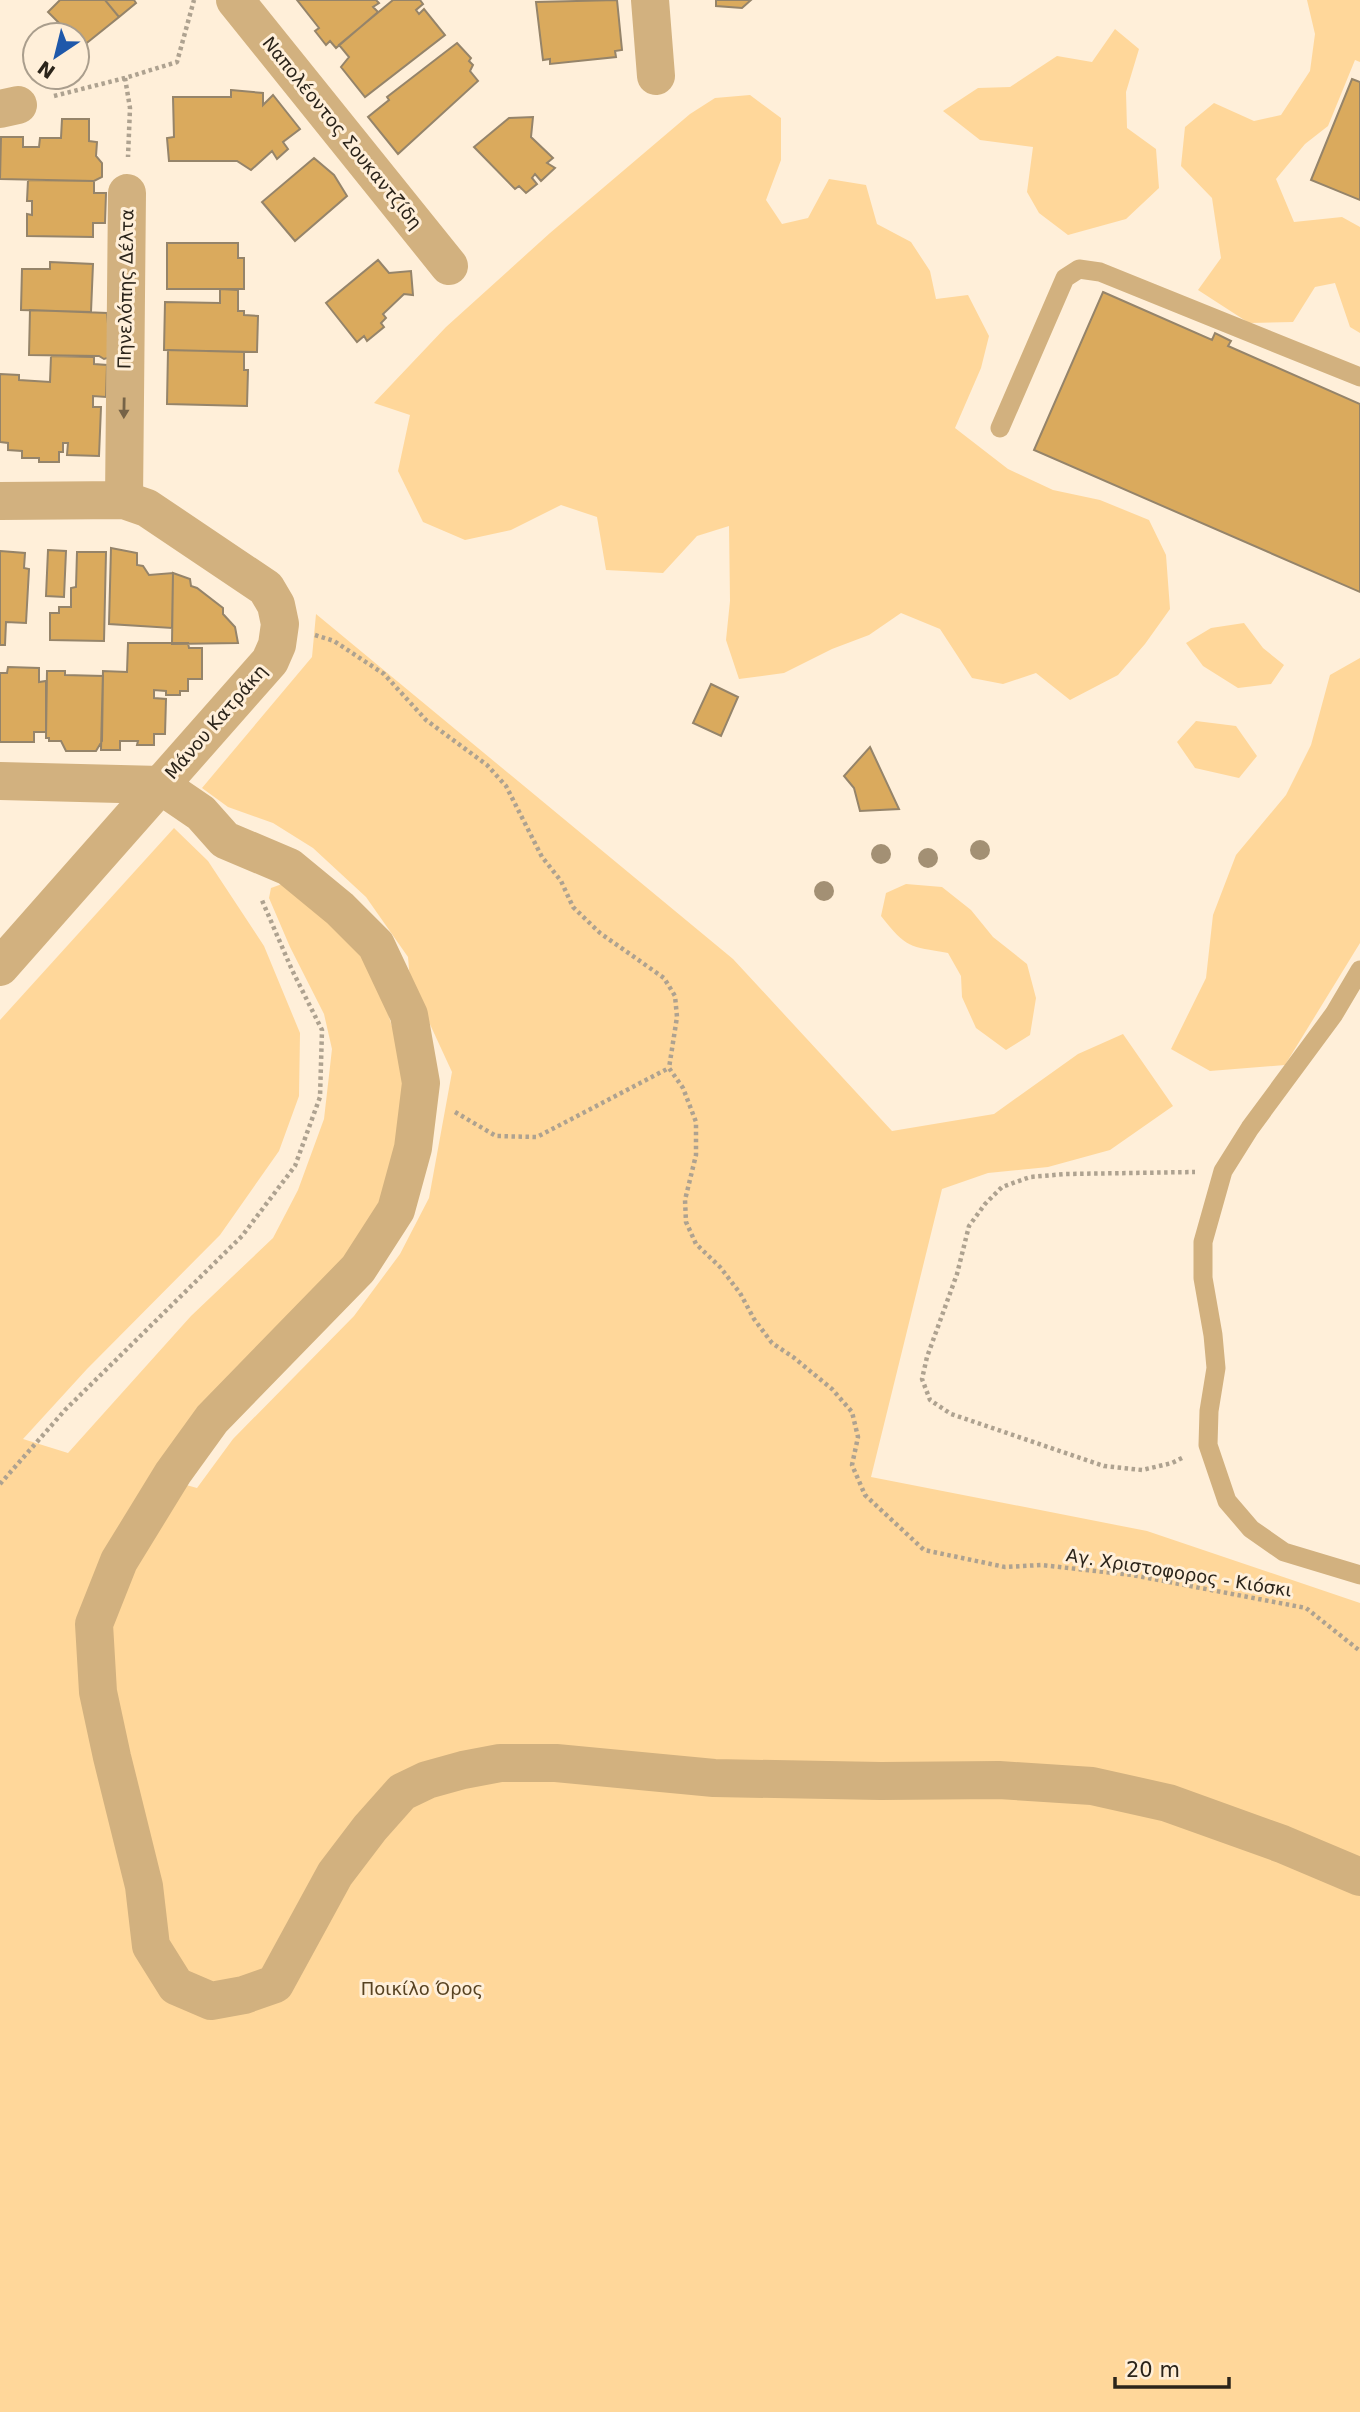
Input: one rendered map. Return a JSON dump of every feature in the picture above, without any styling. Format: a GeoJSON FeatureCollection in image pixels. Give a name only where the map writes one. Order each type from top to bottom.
{"type":"FeatureCollection","features":[{"type":"Feature","properties":{"kind":"street","name":"Ναπολέοντος Σουκαντζίδη"},"geometry":{"type":"LineString","coordinates":[[235,0],[449,266]]}},
{"type":"Feature","properties":{"kind":"street"},"geometry":{"type":"LineString","coordinates":[[650,0],[656,76]]}},
{"type":"Feature","properties":{"kind":"street","name":"Πηνελόπης Δέλτα"},"geometry":{"type":"LineString","coordinates":[[124,500],[127,193]]}},
{"type":"Feature","properties":{"kind":"street"},"geometry":{"type":"LineString","coordinates":[[0,501],[124,500],[147,508],[259,581],[276,605],[280,629]]}},
{"type":"Feature","properties":{"kind":"street","name":"Μάνου Κατράκη"},"geometry":{"type":"LineString","coordinates":[[0,967],[270,661],[280,629]]}},
{"type":"Feature","properties":{"kind":"street"},"geometry":{"type":"LineString","coordinates":[[0,781],[160,785],[201,813],[225,840],[289,867],[340,909],[376,945],[409,1015],[421,1083],[413,1148],[396,1210],[358,1269],[212,1419],[173,1473],[118,1561],[94,1624],[98,1692],[144,1886],[151,1946],[176,1986],[211,2001],[244,1995],[275,1984],[335,1874],[402,1792],[427,1780],[500,1763],[556,1763],[714,1778],[999,1780],[1092,1786],[1168,1803],[1282,1844],[1360,1877]]}},
{"type":"Feature","properties":{"kind":"lane"},"geometry":{"type":"LineString","coordinates":[[1000,428],[1065,278],[1079,269],[1100,272],[1358,375]]}},
{"type":"Feature","properties":{"kind":"lane"},"geometry":{"type":"LineString","coordinates":[[1360,970],[1334,1014],[1250,1128],[1223,1171],[1203,1242],[1203,1278],[1216,1368],[1209,1411],[1208,1446],[1227,1501],[1251,1529],[1284,1552],[1360,1575]]}},
{"type":"Feature","properties":{"kind":"path"},"geometry":{"type":"LineString","coordinates":[[9,107],[177,62],[194,0]]}},
{"type":"Feature","properties":{"kind":"path","name":"Πηνελόπης Δέλτα"},"geometry":{"type":"LineString","coordinates":[[125,78],[130,108],[127,193]]}},
{"type":"Feature","properties":{"kind":"path"},"geometry":{"type":"LineString","coordinates":[[280,629],[307,632],[334,641],[368,663],[384,674],[426,720],[487,765],[506,786],[542,857],[561,881],[573,907],[600,933],[664,978],[674,996],[677,1017],[669,1068],[537,1138],[496,1136],[450,1109],[421,1083]]}},
{"type":"Feature","properties":{"kind":"path"},"geometry":{"type":"LineString","coordinates":[[0,1484],[65,1410],[242,1236],[295,1166],[320,1097],[322,1030],[256,887]]}},
{"type":"Feature","properties":{"kind":"path","name":"Αγ. Χριστοφορος - Κιόσκι"},"geometry":{"type":"LineString","coordinates":[[669,1068],[682,1088],[695,1122],[696,1155],[685,1200],[686,1222],[696,1244],[720,1267],[740,1293],[754,1320],[772,1343],[832,1389],[852,1412],[858,1437],[852,1465],[866,1495],[897,1528],[924,1550],[1004,1567],[1041,1565],[1132,1575],[1306,1608],[1360,1651]]}},
{"type":"Feature","properties":{"kind":"path"},"geometry":{"type":"LineString","coordinates":[[1208,1446],[1172,1463],[1142,1471],[1104,1466],[951,1414],[930,1400],[922,1379],[927,1357],[957,1274],[969,1226],[1002,1187],[1030,1177],[1066,1174],[1223,1171]]}},
{"type":"Feature","properties":{"kind":"green space"},"geometry":{"type":"Polygon","coordinates":[[[1307,0],[1360,0],[1360,62],[1355,60],[1328,126],[1305,144],[1276,179],[1294,222],[1342,217],[1360,227],[1360,333],[1350,327],[1335,283],[1315,287],[1293,322],[1249,323],[1198,290],[1221,258],[1212,198],[1181,166],[1185,127],[1214,103],[1254,121],[1281,115],[1310,71],[1315,34],[1307,0]]]}},
{"type":"Feature","properties":{"kind":"green space"},"geometry":{"type":"Polygon","coordinates":[[[1115,29],[1139,49],[1126,92],[1127,128],[1156,149],[1159,188],[1126,219],[1068,235],[1039,213],[1027,192],[1033,147],[980,140],[943,111],[978,88],[1010,87],[1057,56],[1092,62],[1115,29]]]}},
{"type":"Feature","properties":{"kind":"green space"},"geometry":{"type":"Polygon","coordinates":[[[750,95],[781,118],[781,160],[766,200],[782,224],[808,218],[829,179],[866,185],[877,224],[911,242],[930,271],[936,299],[968,295],[989,336],[981,368],[955,428],[1008,469],[1053,490],[1100,500],[1149,520],[1166,555],[1170,609],[1118,675],[1070,700],[1036,673],[1003,684],[972,678],[940,629],[901,613],[869,635],[832,649],[784,673],[739,679],[726,640],[730,601],[729,526],[697,536],[663,573],[606,570],[597,517],[561,505],[511,530],[465,540],[423,522],[398,471],[410,415],[374,403],[446,327],[550,233],[690,114],[715,98],[750,95]]]}},
{"type":"Feature","properties":{"kind":"green space","name":"Ποικίλο Όρος"},"geometry":{"type":"Polygon","coordinates":[[[316,614],[733,959],[892,1131],[994,1114],[1078,1054],[1123,1034],[1173,1106],[1110,1150],[1048,1167],[988,1173],[942,1189],[871,1477],[1147,1531],[1360,1603],[1360,2412],[0,2412],[0,1020],[174,828],[208,861],[264,946],[300,1033],[299,1096],[279,1151],[220,1235],[87,1369],[23,1439],[68,1453],[191,1316],[273,1238],[298,1190],[324,1119],[332,1049],[324,1014],[269,898],[271,888],[282,884],[369,955],[411,1085],[385,1210],[161,1478],[197,1488],[233,1439],[354,1316],[400,1254],[429,1198],[452,1072],[410,981],[408,957],[366,897],[313,848],[273,823],[228,807],[202,788],[312,657],[316,614]]]}},
{"type":"Feature","properties":{"kind":"green space"},"geometry":{"type":"Polygon","coordinates":[[[1244,623],[1263,648],[1284,665],[1271,684],[1238,688],[1203,666],[1186,643],[1211,628],[1244,623]]]}},
{"type":"Feature","properties":{"kind":"green space"},"geometry":{"type":"Polygon","coordinates":[[[1360,658],[1360,943],[1285,1065],[1210,1071],[1171,1049],[1206,978],[1213,915],[1236,855],[1286,795],[1311,745],[1330,675],[1360,658]]]}},
{"type":"Feature","properties":{"kind":"green space"},"geometry":{"type":"Polygon","coordinates":[[[1196,721],[1236,726],[1257,756],[1239,778],[1195,768],[1177,742],[1196,721]]]}},
{"type":"Feature","properties":{"kind":"green space"},"geometry":{"type":"Polygon","coordinates":[[[906,884],[942,887],[971,910],[993,937],[1027,964],[1036,998],[1030,1035],[1006,1050],[976,1028],[962,997],[961,976],[948,953],[910,944],[890,927],[881,916],[886,893],[906,884]]]}},
{"type":"Feature","properties":{"kind":"building"},"geometry":{"type":"Polygon","coordinates":[[[60,0],[105,0],[119,17],[91,40],[91,21],[57,21],[48,12],[60,0]]]}},
{"type":"Feature","properties":{"kind":"building"},"geometry":{"type":"Polygon","coordinates":[[[105,0],[134,0],[136,3],[119,17],[105,0]]]}},
{"type":"Feature","properties":{"kind":"building"},"geometry":{"type":"Polygon","coordinates":[[[297,0],[376,0],[379,3],[373,7],[378,12],[336,48],[330,41],[326,45],[315,31],[319,28],[297,0]]]}},
{"type":"Feature","properties":{"kind":"building"},"geometry":{"type":"Polygon","coordinates":[[[393,0],[420,0],[423,4],[416,10],[419,14],[424,9],[445,35],[365,97],[341,67],[349,57],[339,45],[393,0]]]}},
{"type":"Feature","properties":{"kind":"building"},"geometry":{"type":"Polygon","coordinates":[[[617,0],[622,50],[615,51],[616,57],[550,64],[550,59],[543,60],[536,2],[617,0]]]}},
{"type":"Feature","properties":{"kind":"building"},"geometry":{"type":"Polygon","coordinates":[[[716,0],[751,0],[742,8],[716,6],[716,0]]]}},
{"type":"Feature","properties":{"kind":"building"},"geometry":{"type":"Polygon","coordinates":[[[457,43],[471,58],[469,61],[473,65],[470,71],[478,81],[398,154],[368,117],[389,100],[387,97],[457,43]]]}},
{"type":"Feature","properties":{"kind":"building"},"geometry":{"type":"Polygon","coordinates":[[[1352,79],[1360,82],[1360,200],[1311,180],[1352,79]]]}},
{"type":"Feature","properties":{"kind":"building"},"geometry":{"type":"Polygon","coordinates":[[[231,90],[263,93],[263,105],[273,95],[300,129],[283,142],[288,149],[277,159],[272,151],[251,170],[237,161],[169,161],[167,138],[174,137],[173,97],[231,97],[231,90]]]}},
{"type":"Feature","properties":{"kind":"building"},"geometry":{"type":"Polygon","coordinates":[[[533,117],[531,137],[553,158],[547,163],[555,168],[541,181],[535,174],[532,178],[537,184],[526,193],[519,186],[515,189],[474,147],[509,118],[533,117]]]}},
{"type":"Feature","properties":{"kind":"building"},"geometry":{"type":"Polygon","coordinates":[[[62,119],[89,119],[89,141],[97,142],[96,156],[102,163],[102,177],[94,181],[0,179],[1,137],[23,137],[23,147],[39,147],[40,138],[61,138],[62,119]]]}},
{"type":"Feature","properties":{"kind":"building"},"geometry":{"type":"Polygon","coordinates":[[[314,158],[334,175],[347,196],[295,241],[262,202],[314,158]]]}},
{"type":"Feature","properties":{"kind":"building"},"geometry":{"type":"Polygon","coordinates":[[[28,180],[94,181],[94,193],[106,193],[105,223],[93,223],[93,237],[27,236],[27,214],[32,215],[32,201],[27,201],[28,180]]]}},
{"type":"Feature","properties":{"kind":"building"},"geometry":{"type":"Polygon","coordinates":[[[167,243],[238,243],[238,258],[244,258],[244,289],[167,289],[167,243]]]}},
{"type":"Feature","properties":{"kind":"building"},"geometry":{"type":"Polygon","coordinates":[[[378,260],[389,273],[411,271],[413,295],[404,294],[383,314],[386,318],[381,323],[384,327],[367,341],[364,336],[357,342],[326,303],[378,260]]]}},
{"type":"Feature","properties":{"kind":"building"},"geometry":{"type":"Polygon","coordinates":[[[50,262],[93,264],[91,312],[21,310],[22,269],[50,269],[50,262]]]}},
{"type":"Feature","properties":{"kind":"building"},"geometry":{"type":"Polygon","coordinates":[[[220,289],[238,290],[238,311],[244,311],[244,315],[258,316],[257,352],[164,350],[165,302],[220,303],[220,289]]]}},
{"type":"Feature","properties":{"kind":"building"},"geometry":{"type":"Polygon","coordinates":[[[1103,292],[1212,340],[1215,333],[1231,341],[1228,346],[1360,404],[1360,592],[1034,450],[1103,292]]]}},
{"type":"Feature","properties":{"kind":"building"},"geometry":{"type":"Polygon","coordinates":[[[30,310],[107,313],[111,357],[104,359],[99,356],[29,355],[30,310]]]}},
{"type":"Feature","properties":{"kind":"building"},"geometry":{"type":"Polygon","coordinates":[[[168,350],[244,352],[244,370],[248,370],[247,406],[167,404],[168,350]]]}},
{"type":"Feature","properties":{"kind":"building"},"geometry":{"type":"Polygon","coordinates":[[[51,356],[94,357],[94,364],[107,365],[106,397],[93,396],[93,407],[101,407],[99,456],[67,455],[68,443],[63,443],[59,462],[39,462],[39,458],[22,458],[22,451],[8,450],[8,443],[0,442],[0,374],[19,375],[19,380],[50,382],[51,356]]]}},
{"type":"Feature","properties":{"kind":"building"},"geometry":{"type":"Polygon","coordinates":[[[111,548],[137,553],[137,565],[143,566],[149,575],[173,573],[172,628],[109,624],[111,548]]]}},
{"type":"Feature","properties":{"kind":"building"},"geometry":{"type":"Polygon","coordinates":[[[48,550],[66,551],[64,597],[46,596],[48,550]]]}},
{"type":"Feature","properties":{"kind":"building"},"geometry":{"type":"Polygon","coordinates":[[[0,551],[25,553],[24,568],[29,569],[26,623],[6,622],[5,645],[0,645],[0,551]]]}},
{"type":"Feature","properties":{"kind":"building"},"geometry":{"type":"Polygon","coordinates":[[[77,552],[106,552],[104,641],[50,640],[50,613],[59,613],[59,607],[71,607],[71,588],[76,587],[77,552]]]}},
{"type":"Feature","properties":{"kind":"building"},"geometry":{"type":"Polygon","coordinates":[[[173,573],[190,579],[191,586],[223,608],[223,614],[235,627],[238,643],[172,644],[173,573]]]}},
{"type":"Feature","properties":{"kind":"building"},"geometry":{"type":"Polygon","coordinates":[[[128,643],[188,643],[189,648],[202,648],[202,679],[188,679],[188,691],[180,691],[180,695],[166,695],[166,691],[154,690],[154,698],[166,699],[165,734],[154,734],[154,745],[137,745],[138,741],[120,741],[120,750],[101,750],[103,671],[127,672],[128,643]]]}},
{"type":"Feature","properties":{"kind":"building"},"geometry":{"type":"Polygon","coordinates":[[[8,667],[39,668],[39,682],[46,681],[46,732],[34,732],[34,742],[0,742],[0,673],[7,673],[8,667]]]}},
{"type":"Feature","properties":{"kind":"building"},"geometry":{"type":"Polygon","coordinates":[[[47,671],[65,671],[65,675],[103,676],[102,741],[96,751],[66,751],[61,741],[49,741],[49,738],[46,738],[47,671]]]}},
{"type":"Feature","properties":{"kind":"building"},"geometry":{"type":"Polygon","coordinates":[[[711,684],[738,697],[721,736],[693,723],[711,684]]]}},
{"type":"Feature","properties":{"kind":"building"},"geometry":{"type":"Polygon","coordinates":[[[870,747],[899,809],[860,811],[854,788],[844,776],[870,747]]]}}]}
